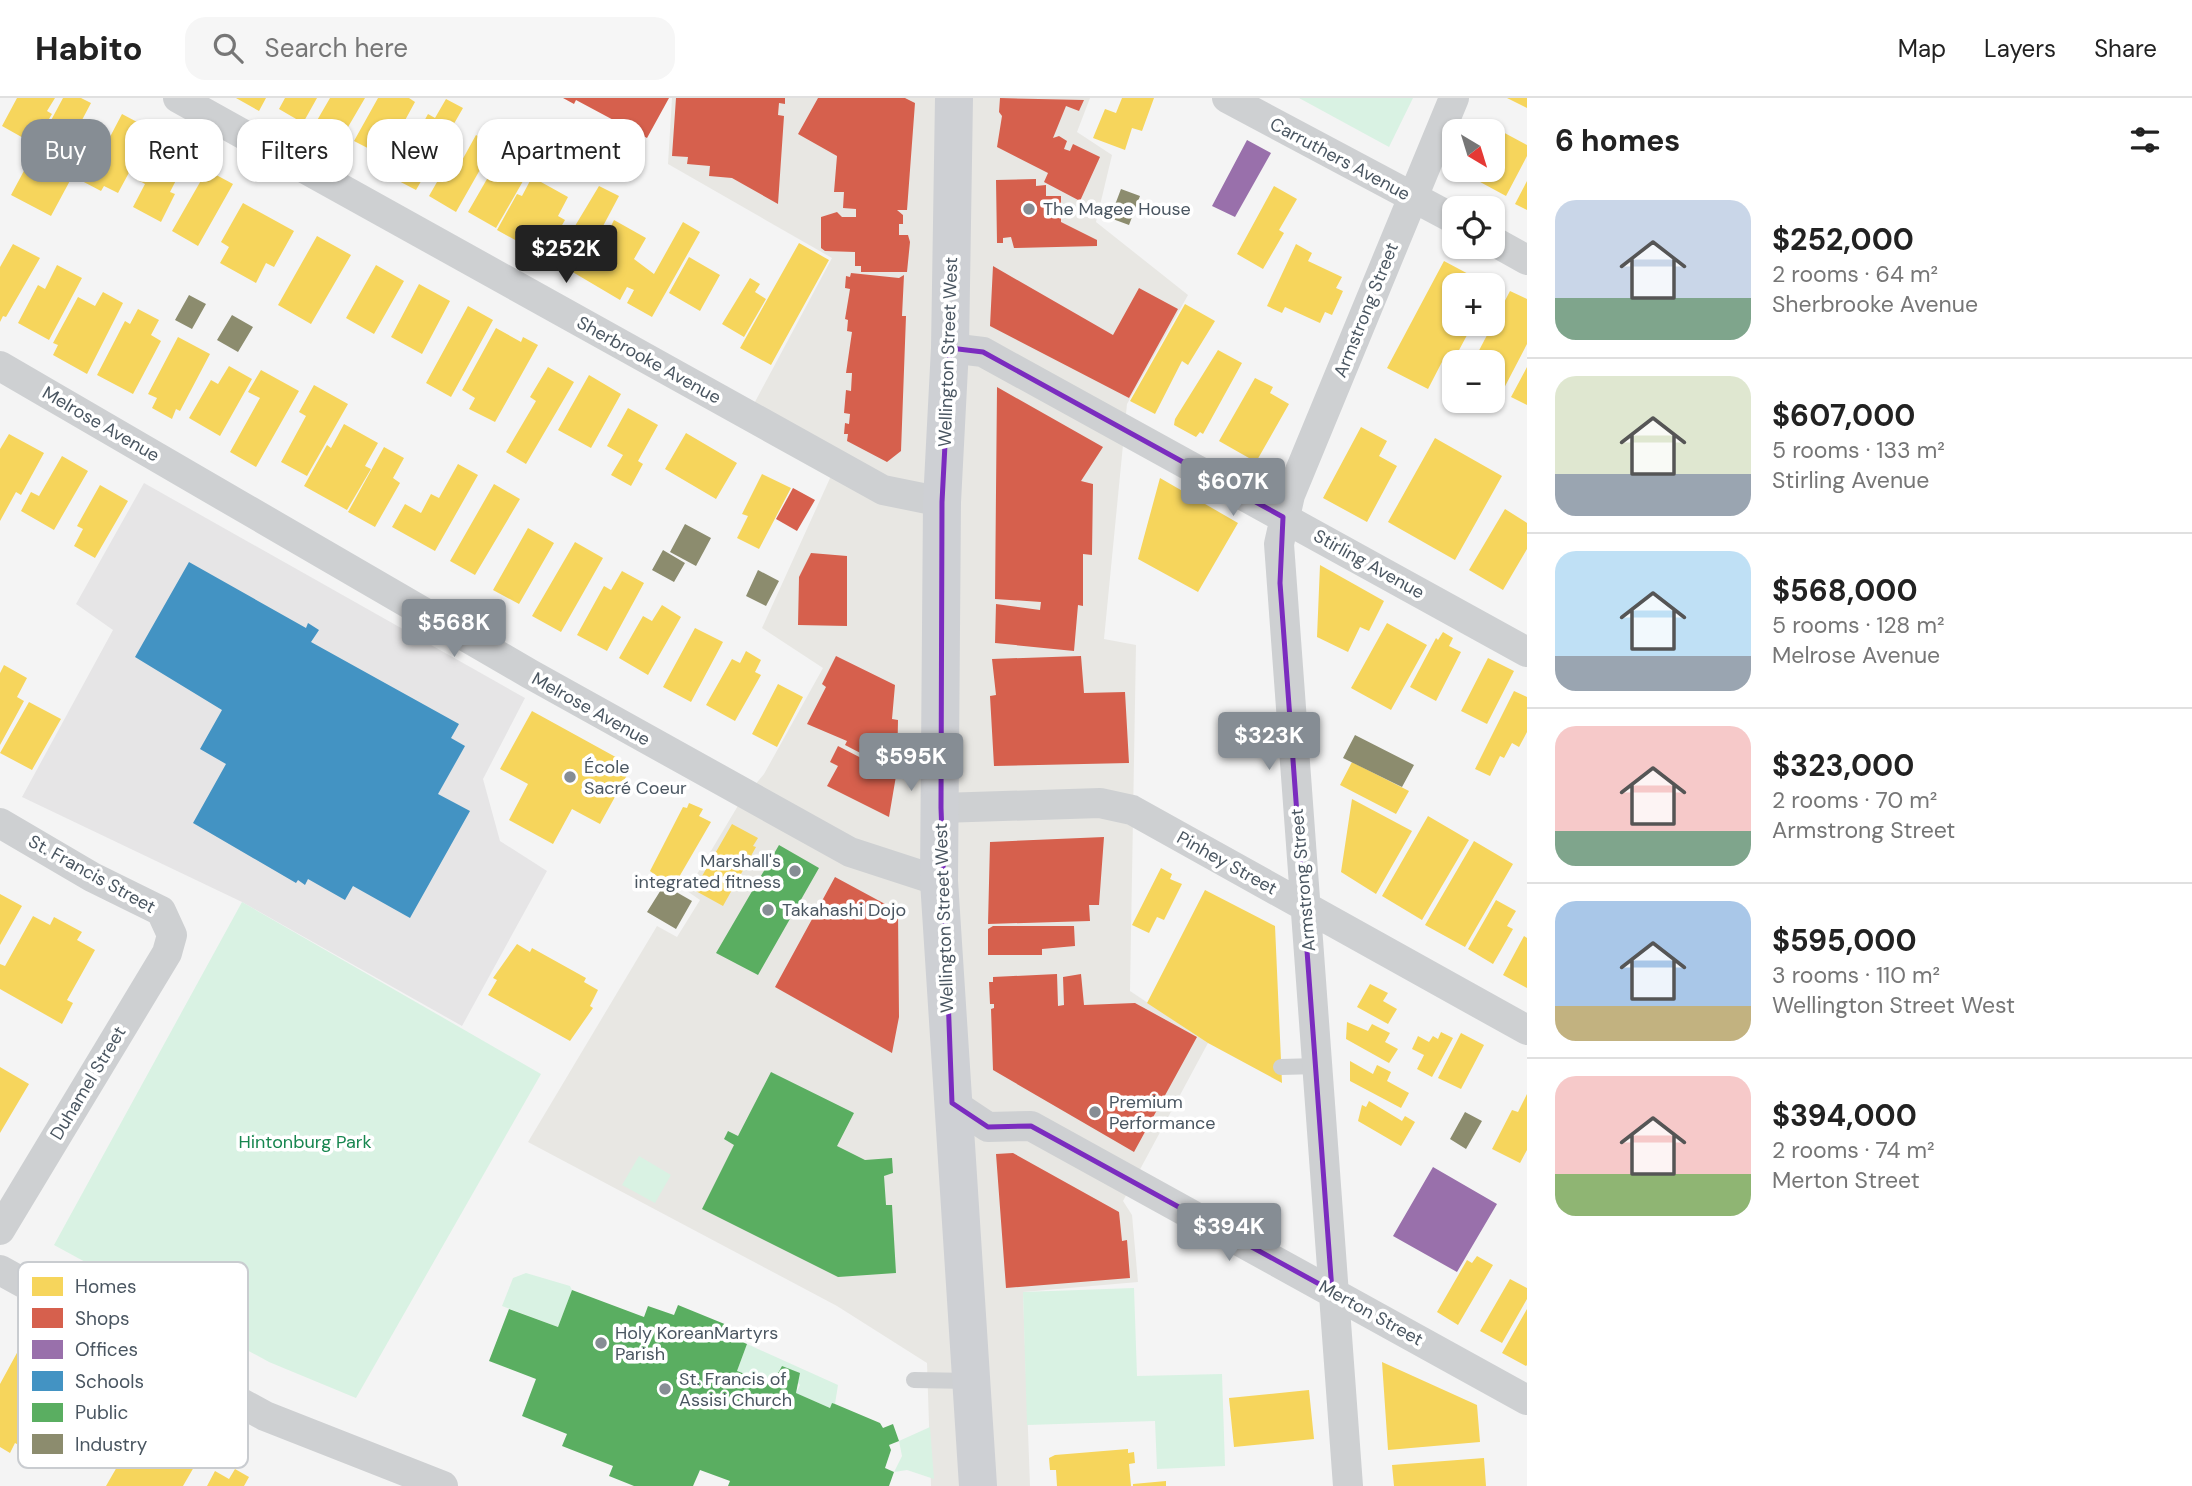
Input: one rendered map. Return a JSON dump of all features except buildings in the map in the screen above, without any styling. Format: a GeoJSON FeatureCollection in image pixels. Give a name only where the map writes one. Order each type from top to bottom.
{"type":"FeatureCollection","features":[{"type":"Feature","properties":{"kind":"main road","name":"Wellington Street West"},"geometry":{"type":"LineString","coordinates":[[954,98],[950,348],[942,502],[939,881],[978,1486]]}},
{"type":"Feature","properties":{"kind":"street","name":"Sherbrooke Avenue"},"geometry":{"type":"LineString","coordinates":[[178,98],[883,490],[942,502]]}},
{"type":"Feature","properties":{"kind":"street","name":"Carruthers Avenue"},"geometry":{"type":"LineString","coordinates":[[1227,98],[1442,213]]}},
{"type":"Feature","properties":{"kind":"street","name":"Armstrong Street"},"geometry":{"type":"LineString","coordinates":[[1348,1486],[1279,544],[1283,517],[1454,98]]}},
{"type":"Feature","properties":{"kind":"street"},"geometry":{"type":"LineString","coordinates":[[1505,248],[1527,260]]}},
{"type":"Feature","properties":{"kind":"street","name":"Stirling Avenue"},"geometry":{"type":"LineString","coordinates":[[950,348],[983,352],[1527,652]]}},
{"type":"Feature","properties":{"kind":"street","name":"Melrose Avenue"},"geometry":{"type":"LineString","coordinates":[[0,366],[530,674],[850,852],[939,881]]}},
{"type":"Feature","properties":{"kind":"street","name":"Pinhey Street"},"geometry":{"type":"LineString","coordinates":[[941,808],[1115,804],[1132,810],[1527,1030]]}},
{"type":"Feature","properties":{"kind":"street","name":"St. Francis Street"},"geometry":{"type":"LineString","coordinates":[[0,823],[92,877],[161,911],[172,935]]}},
{"type":"Feature","properties":{"kind":"street","name":"Duhamel Street"},"geometry":{"type":"LineString","coordinates":[[0,1230],[167,953],[172,935]]}},
{"type":"Feature","properties":{"kind":"street","name":"Merton Street"},"geometry":{"type":"LineString","coordinates":[[952,1103],[988,1127],[1031,1126],[1527,1401]]}},
{"type":"Feature","properties":{"kind":"street"},"geometry":{"type":"LineString","coordinates":[[0,1270],[18,1280]]}},
{"type":"Feature","properties":{"kind":"street"},"geometry":{"type":"LineString","coordinates":[[248,1407],[265,1416],[443,1486]]}},
{"type":"Feature","properties":{"kind":"lane"},"geometry":{"type":"LineString","coordinates":[[1281,1067],[1317,1066]]}},
{"type":"Feature","properties":{"kind":"lane"},"geometry":{"type":"LineString","coordinates":[[914,1380],[971,1381]]}},
{"type":"Feature","properties":{"kind":"highlighted area"},"geometry":{"type":"Polygon","coordinates":[[[950,348],[983,352],[1283,517],[1280,583],[1332,1291],[1031,1126],[988,1127],[952,1103],[941,808],[942,502],[950,348]]]}},
{"type":"Feature","properties":{"kind":"shaded area"},"geometry":{"type":"Polygon","coordinates":[[[672,98],[1090,98],[1077,132],[1112,155],[1096,222],[1188,295],[1127,404],[1104,639],[1136,645],[1130,991],[1208,1043],[1123,1201],[1132,1215],[1138,1282],[1023,1292],[1030,1486],[931,1486],[927,1363],[837,1306],[528,1142],[657,926],[677,937],[700,900],[687,891],[739,804],[764,774],[823,668],[762,628],[836,465],[748,415],[832,258],[668,164],[672,98]]]}},
{"type":"Feature","properties":{"kind":"shaded area"},"geometry":{"type":"Polygon","coordinates":[[[144,483],[525,698],[483,779],[500,841],[547,871],[462,1026],[242,902],[22,797],[113,630],[76,604],[144,483]]]}},
{"type":"Feature","properties":{"kind":"green space"},"geometry":{"type":"Polygon","coordinates":[[[1299,98],[1413,98],[1389,147],[1299,98]]]}},
{"type":"Feature","properties":{"kind":"green space","name":"Hintonburg Park"},"geometry":{"type":"Polygon","coordinates":[[[242,902],[541,1074],[356,1398],[248,1351],[248,1262],[85,1262],[54,1245],[242,902]]]}},
{"type":"Feature","properties":{"kind":"green space"},"geometry":{"type":"Polygon","coordinates":[[[639,1156],[671,1175],[655,1203],[622,1185],[639,1156]]]}},
{"type":"Feature","properties":{"kind":"green space"},"geometry":{"type":"Polygon","coordinates":[[[526,1273],[570,1286],[572,1290],[558,1327],[502,1306],[513,1278],[526,1273]]]}},
{"type":"Feature","properties":{"kind":"green space"},"geometry":{"type":"Polygon","coordinates":[[[1134,1288],[1137,1376],[1222,1374],[1225,1466],[1157,1469],[1155,1421],[1027,1425],[1023,1292],[1134,1288]]]}},
{"type":"Feature","properties":{"kind":"green space"},"geometry":{"type":"Polygon","coordinates":[[[747,1344],[838,1385],[835,1404],[830,1408],[796,1393],[800,1385],[782,1366],[772,1384],[737,1371],[747,1344]]]}},
{"type":"Feature","properties":{"kind":"green space"},"geometry":{"type":"Polygon","coordinates":[[[930,1427],[934,1479],[907,1470],[894,1472],[902,1456],[899,1441],[930,1427]]]}},
{"type":"Feature","properties":{"kind":"place","name":"The Magee House"},"geometry":{"type":"Point","coordinates":[1029,209]}},
{"type":"Feature","properties":{"kind":"place","name":"École Sacré Coeur"},"geometry":{"type":"Point","coordinates":[570,777]}},
{"type":"Feature","properties":{"kind":"place","name":"Marshall's integrated fitness"},"geometry":{"type":"Point","coordinates":[795,871]}},
{"type":"Feature","properties":{"kind":"place","name":"Takahashi Dojo"},"geometry":{"type":"Point","coordinates":[768,910]}},
{"type":"Feature","properties":{"kind":"place","name":"Premium Performance"},"geometry":{"type":"Point","coordinates":[1095,1112]}},
{"type":"Feature","properties":{"kind":"place","name":"Holy KoreanMartyrs Parish"},"geometry":{"type":"Point","coordinates":[601,1343]}},
{"type":"Feature","properties":{"kind":"place","name":"St. Francis of Assisi Church"},"geometry":{"type":"Point","coordinates":[665,1389]}}]}
